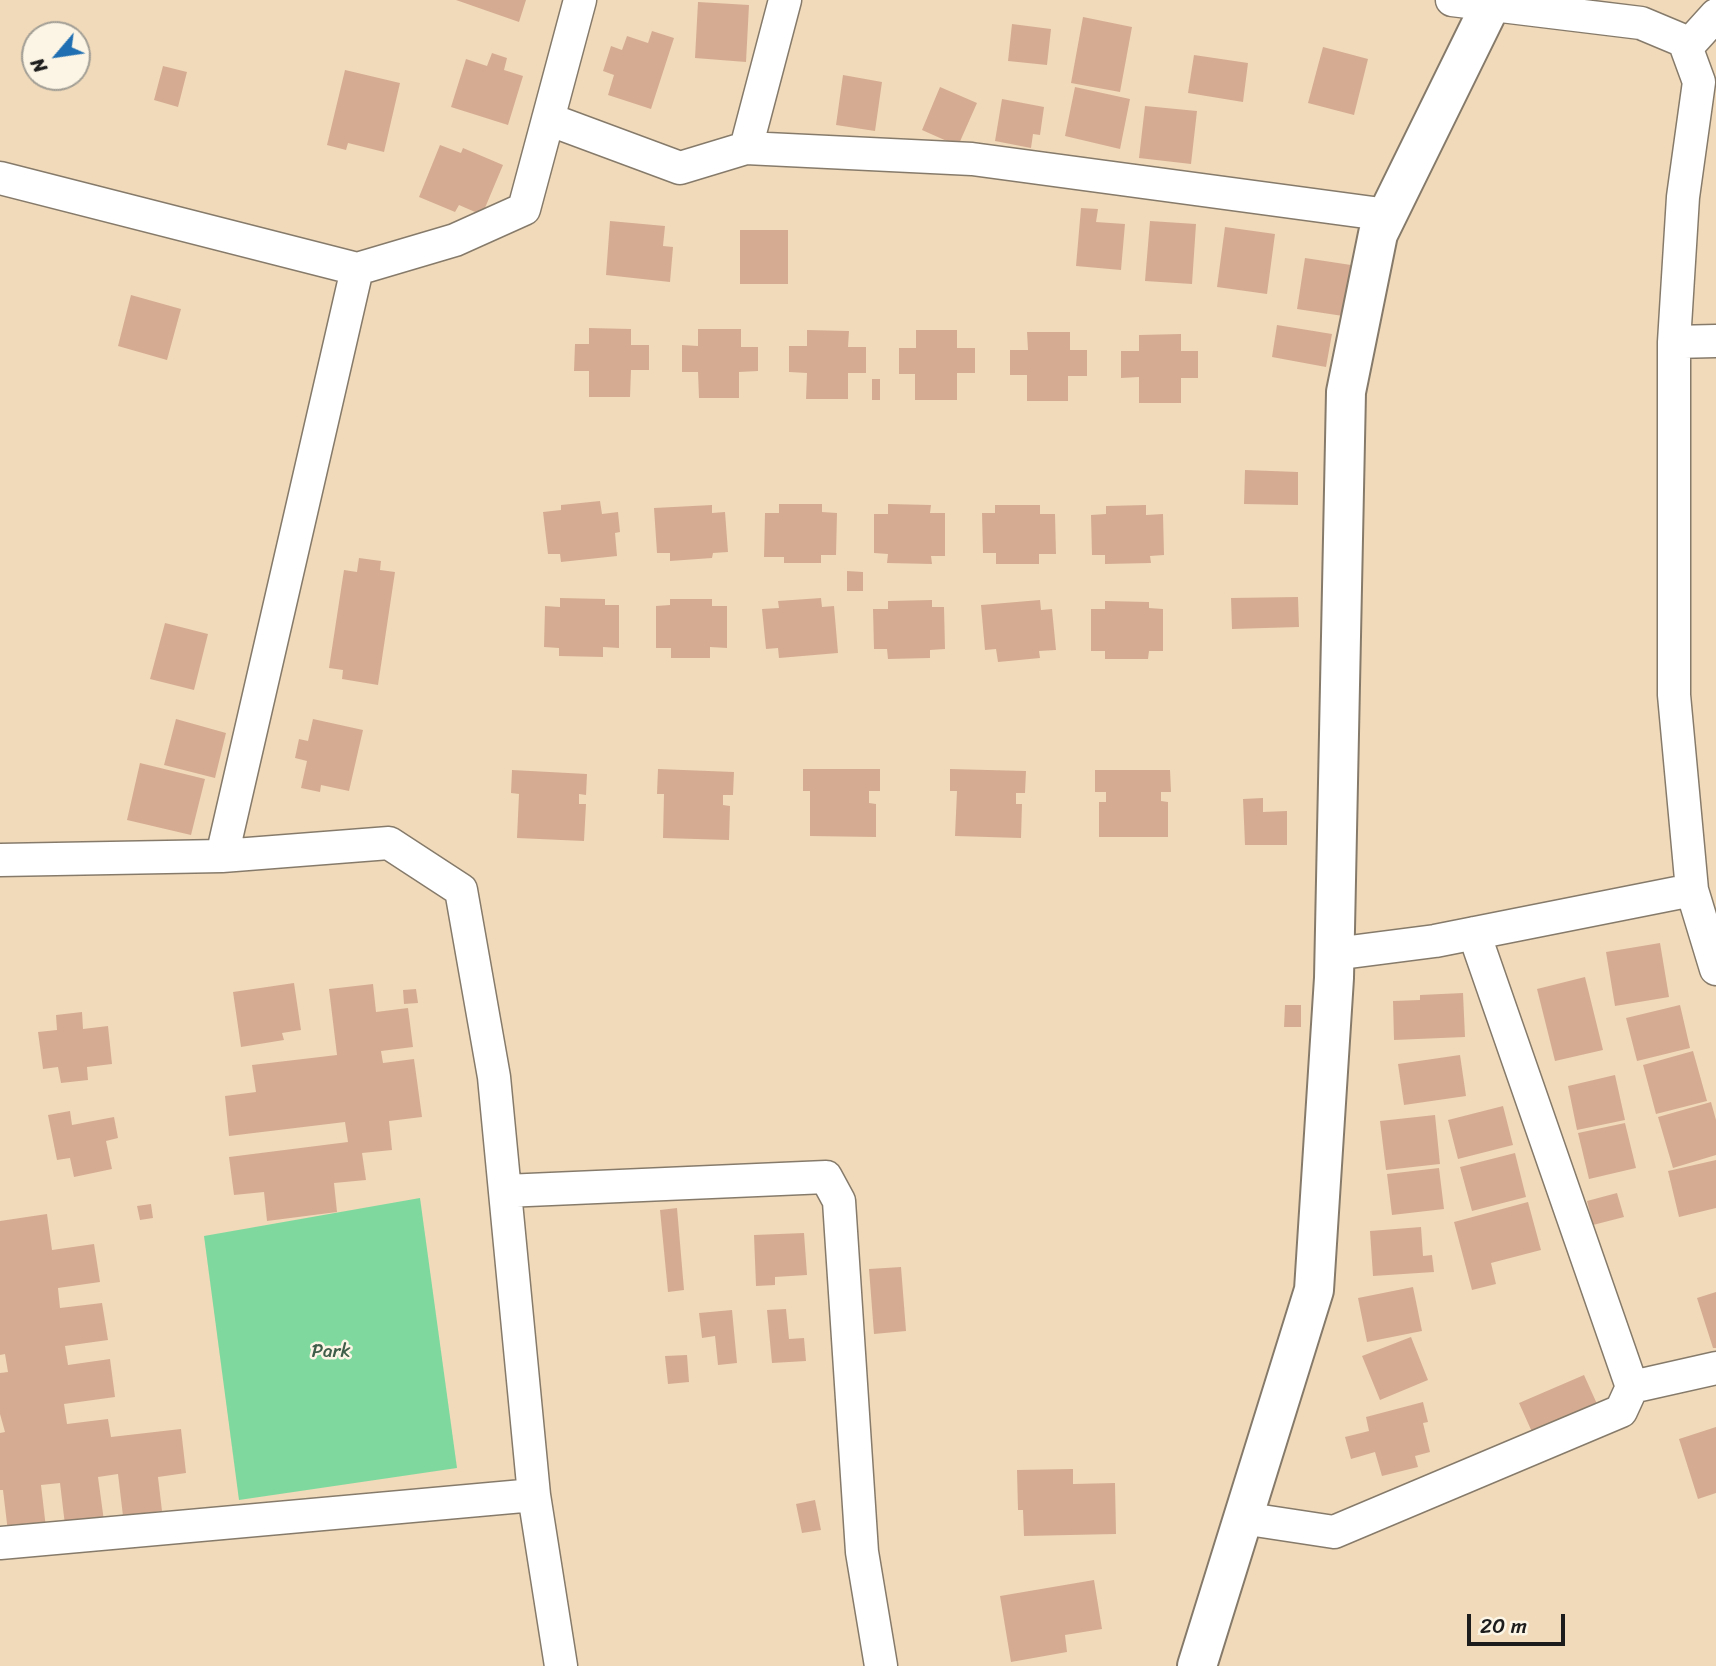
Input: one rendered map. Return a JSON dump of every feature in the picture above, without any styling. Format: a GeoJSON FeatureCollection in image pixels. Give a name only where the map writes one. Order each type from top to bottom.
{"type":"FeatureCollection","features":[{"type":"Feature","properties":{"kind":"street"},"geometry":{"type":"LineString","coordinates":[[0,178],[357,269],[455,240],[524,209],[580,0]]}},
{"type":"Feature","properties":{"kind":"street"},"geometry":{"type":"LineString","coordinates":[[746,148],[785,0]]}},
{"type":"Feature","properties":{"kind":"street"},"geometry":{"type":"LineString","coordinates":[[1451,0],[1492,1],[1641,23],[1684,41],[1699,82],[1683,197],[1674,342],[1674,695],[1692,890],[1716,969]]}},
{"type":"Feature","properties":{"kind":"street"},"geometry":{"type":"LineString","coordinates":[[1197,1666],[1314,1290],[1334,954],[1346,392],[1378,234],[1492,1]]}},
{"type":"Feature","properties":{"kind":"street"},"geometry":{"type":"LineString","coordinates":[[1686,47],[1716,15]]}},
{"type":"Feature","properties":{"kind":"street"},"geometry":{"type":"LineString","coordinates":[[548,119],[680,169],[746,148],[972,159],[1388,215]]}},
{"type":"Feature","properties":{"kind":"street"},"geometry":{"type":"LineString","coordinates":[[222,856],[357,269]]}},
{"type":"Feature","properties":{"kind":"street"},"geometry":{"type":"LineString","coordinates":[[1674,342],[1716,341]]}},
{"type":"Feature","properties":{"kind":"street"},"geometry":{"type":"LineString","coordinates":[[0,860],[222,856],[389,842],[461,890],[494,1077],[534,1495],[561,1666]]}},
{"type":"Feature","properties":{"kind":"street"},"geometry":{"type":"LineString","coordinates":[[1334,954],[1474,933],[1692,890]]}},
{"type":"Feature","properties":{"kind":"street"},"geometry":{"type":"LineString","coordinates":[[1242,1518],[1334,1532],[1621,1411],[1632,1387],[1474,933]]}},
{"type":"Feature","properties":{"kind":"street"},"geometry":{"type":"LineString","coordinates":[[505,1191],[826,1177],[839,1201],[862,1552],[881,1666]]}},
{"type":"Feature","properties":{"kind":"street"},"geometry":{"type":"LineString","coordinates":[[1632,1387],[1716,1368]]}},
{"type":"Feature","properties":{"kind":"street"},"geometry":{"type":"LineString","coordinates":[[0,1543],[534,1495]]}},
{"type":"Feature","properties":{"kind":"green space","name":"Park"},"geometry":{"type":"Polygon","coordinates":[[[420,1198],[457,1468],[239,1500],[204,1236],[420,1198]]]}},
{"type":"Feature","properties":{"kind":"building"},"geometry":{"type":"Polygon","coordinates":[[[456,0],[526,0],[519,22],[456,0]]]}},
{"type":"Feature","properties":{"kind":"building"},"geometry":{"type":"Polygon","coordinates":[[[698,2],[749,5],[746,62],[695,58],[698,2]]]}},
{"type":"Feature","properties":{"kind":"building"},"geometry":{"type":"Polygon","coordinates":[[[1083,17],[1132,27],[1120,92],[1071,83],[1083,17]]]}},
{"type":"Feature","properties":{"kind":"building"},"geometry":{"type":"Polygon","coordinates":[[[1012,24],[1051,29],[1047,65],[1008,61],[1012,24]]]}},
{"type":"Feature","properties":{"kind":"building"},"geometry":{"type":"Polygon","coordinates":[[[652,31],[674,38],[651,109],[608,95],[614,75],[603,71],[611,46],[622,50],[627,36],[648,43],[652,31]]]}},
{"type":"Feature","properties":{"kind":"building"},"geometry":{"type":"Polygon","coordinates":[[[1323,47],[1368,59],[1354,115],[1308,103],[1323,47]]]}},
{"type":"Feature","properties":{"kind":"building"},"geometry":{"type":"Polygon","coordinates":[[[492,53],[507,58],[504,70],[523,76],[508,125],[451,107],[466,59],[487,66],[492,53]]]}},
{"type":"Feature","properties":{"kind":"building"},"geometry":{"type":"Polygon","coordinates":[[[1194,55],[1248,63],[1243,102],[1188,93],[1194,55]]]}},
{"type":"Feature","properties":{"kind":"building"},"geometry":{"type":"Polygon","coordinates":[[[163,66],[187,72],[178,107],[154,100],[163,66]]]}},
{"type":"Feature","properties":{"kind":"building"},"geometry":{"type":"Polygon","coordinates":[[[345,70],[400,83],[384,152],[348,143],[346,150],[327,145],[345,70]]]}},
{"type":"Feature","properties":{"kind":"building"},"geometry":{"type":"Polygon","coordinates":[[[843,75],[882,82],[875,131],[836,125],[843,75]]]}},
{"type":"Feature","properties":{"kind":"building"},"geometry":{"type":"Polygon","coordinates":[[[940,87],[977,103],[958,146],[922,130],[940,87]]]}},
{"type":"Feature","properties":{"kind":"building"},"geometry":{"type":"Polygon","coordinates":[[[1075,87],[1130,99],[1120,149],[1065,136],[1075,87]]]}},
{"type":"Feature","properties":{"kind":"building"},"geometry":{"type":"Polygon","coordinates":[[[1002,99],[1044,107],[1040,135],[1033,134],[1031,148],[995,141],[1002,99]]]}},
{"type":"Feature","properties":{"kind":"building"},"geometry":{"type":"Polygon","coordinates":[[[1145,106],[1197,111],[1191,164],[1139,158],[1145,106]]]}},
{"type":"Feature","properties":{"kind":"building"},"geometry":{"type":"Polygon","coordinates":[[[440,145],[461,153],[463,148],[503,165],[482,215],[459,205],[455,212],[419,197],[440,145]]]}},
{"type":"Feature","properties":{"kind":"building"},"geometry":{"type":"Polygon","coordinates":[[[1081,208],[1098,209],[1096,222],[1125,224],[1121,270],[1076,266],[1081,208]]]}},
{"type":"Feature","properties":{"kind":"building"},"geometry":{"type":"Polygon","coordinates":[[[610,221],[665,226],[663,246],[673,247],[670,282],[606,275],[610,221]]]}},
{"type":"Feature","properties":{"kind":"building"},"geometry":{"type":"Polygon","coordinates":[[[1150,221],[1196,224],[1192,284],[1145,281],[1150,221]]]}},
{"type":"Feature","properties":{"kind":"building"},"geometry":{"type":"Polygon","coordinates":[[[1225,227],[1275,234],[1267,294],[1217,287],[1225,227]]]}},
{"type":"Feature","properties":{"kind":"building"},"geometry":{"type":"Polygon","coordinates":[[[740,230],[788,230],[788,284],[740,284],[740,230]]]}},
{"type":"Feature","properties":{"kind":"building"},"geometry":{"type":"Polygon","coordinates":[[[1305,258],[1351,265],[1343,316],[1297,309],[1305,258]]]}},
{"type":"Feature","properties":{"kind":"building"},"geometry":{"type":"Polygon","coordinates":[[[131,295],[181,309],[167,360],[118,346],[131,295]]]}},
{"type":"Feature","properties":{"kind":"building"},"geometry":{"type":"Polygon","coordinates":[[[1277,325],[1332,334],[1326,367],[1272,357],[1277,325]]]}},
{"type":"Feature","properties":{"kind":"building"},"geometry":{"type":"Polygon","coordinates":[[[589,328],[631,329],[631,345],[649,345],[649,370],[631,370],[630,397],[589,397],[589,371],[574,371],[575,344],[589,344],[589,328]]]}},
{"type":"Feature","properties":{"kind":"building"},"geometry":{"type":"Polygon","coordinates":[[[698,329],[741,329],[741,347],[758,347],[758,371],[739,372],[739,398],[699,398],[698,372],[682,372],[682,345],[698,346],[698,329]]]}},
{"type":"Feature","properties":{"kind":"building"},"geometry":{"type":"Polygon","coordinates":[[[807,330],[849,331],[848,347],[866,347],[866,373],[848,373],[848,399],[806,399],[807,373],[789,372],[789,346],[807,346],[807,330]]]}},
{"type":"Feature","properties":{"kind":"building"},"geometry":{"type":"Polygon","coordinates":[[[916,330],[957,330],[957,348],[975,348],[975,373],[957,373],[957,400],[915,400],[915,374],[899,374],[899,348],[916,348],[916,330]]]}},
{"type":"Feature","properties":{"kind":"building"},"geometry":{"type":"Polygon","coordinates":[[[1027,332],[1070,332],[1070,350],[1087,350],[1087,376],[1068,376],[1068,401],[1027,401],[1027,375],[1010,375],[1010,350],[1028,350],[1027,332]]]}},
{"type":"Feature","properties":{"kind":"building"},"geometry":{"type":"Polygon","coordinates":[[[1181,334],[1181,351],[1198,351],[1198,378],[1181,378],[1181,403],[1139,403],[1139,377],[1121,378],[1121,351],[1139,351],[1139,335],[1181,334]]]}},
{"type":"Feature","properties":{"kind":"building"},"geometry":{"type":"Polygon","coordinates":[[[872,379],[880,379],[880,400],[872,400],[872,379]]]}},
{"type":"Feature","properties":{"kind":"building"},"geometry":{"type":"Polygon","coordinates":[[[1245,470],[1298,472],[1298,505],[1244,504],[1245,470]]]}},
{"type":"Feature","properties":{"kind":"building"},"geometry":{"type":"Polygon","coordinates":[[[600,501],[602,514],[618,512],[620,532],[615,533],[617,556],[561,562],[560,554],[548,554],[543,512],[561,510],[561,505],[600,501]]]}},
{"type":"Feature","properties":{"kind":"building"},"geometry":{"type":"Polygon","coordinates":[[[779,504],[822,504],[822,512],[837,513],[836,555],[821,555],[821,563],[784,563],[784,557],[764,557],[765,513],[779,513],[779,504]]]}},
{"type":"Feature","properties":{"kind":"building"},"geometry":{"type":"Polygon","coordinates":[[[888,504],[931,505],[930,513],[945,513],[945,556],[931,556],[932,564],[887,563],[888,554],[874,553],[874,514],[888,514],[888,504]]]}},
{"type":"Feature","properties":{"kind":"building"},"geometry":{"type":"Polygon","coordinates":[[[712,505],[712,513],[725,512],[728,552],[713,553],[712,558],[670,561],[670,553],[657,553],[654,508],[712,505]]]}},
{"type":"Feature","properties":{"kind":"building"},"geometry":{"type":"Polygon","coordinates":[[[995,505],[1040,505],[1040,514],[1055,514],[1056,554],[1039,554],[1039,564],[996,564],[996,553],[983,553],[982,513],[995,513],[995,505]]]}},
{"type":"Feature","properties":{"kind":"building"},"geometry":{"type":"Polygon","coordinates":[[[1146,505],[1146,515],[1163,514],[1164,555],[1150,556],[1151,563],[1105,564],[1105,555],[1092,555],[1091,515],[1106,514],[1106,506],[1146,505]]]}},
{"type":"Feature","properties":{"kind":"building"},"geometry":{"type":"Polygon","coordinates":[[[359,558],[381,561],[380,570],[395,572],[378,685],[342,679],[343,670],[329,668],[344,570],[357,572],[359,558]]]}},
{"type":"Feature","properties":{"kind":"building"},"geometry":{"type":"Polygon","coordinates":[[[847,571],[863,572],[863,591],[847,591],[847,571]]]}},
{"type":"Feature","properties":{"kind":"building"},"geometry":{"type":"Polygon","coordinates":[[[1298,597],[1299,627],[1232,629],[1231,598],[1298,597]]]}},
{"type":"Feature","properties":{"kind":"building"},"geometry":{"type":"Polygon","coordinates":[[[560,598],[605,599],[605,605],[619,605],[619,648],[603,647],[603,657],[559,656],[559,648],[544,647],[545,606],[560,607],[560,598]]]}},
{"type":"Feature","properties":{"kind":"building"},"geometry":{"type":"Polygon","coordinates":[[[821,598],[822,607],[834,606],[838,653],[779,658],[778,648],[766,649],[762,609],[779,608],[778,601],[821,598]]]}},
{"type":"Feature","properties":{"kind":"building"},"geometry":{"type":"Polygon","coordinates":[[[670,599],[712,599],[712,606],[727,606],[727,648],[710,647],[710,658],[671,658],[671,648],[656,648],[656,606],[670,605],[670,599]]]}},
{"type":"Feature","properties":{"kind":"building"},"geometry":{"type":"Polygon","coordinates":[[[932,600],[932,607],[944,607],[945,649],[930,650],[930,658],[888,659],[887,649],[874,649],[873,609],[888,609],[888,601],[932,600]]]}},
{"type":"Feature","properties":{"kind":"building"},"geometry":{"type":"Polygon","coordinates":[[[1040,600],[1041,610],[1052,609],[1056,650],[1039,651],[1040,658],[998,662],[996,649],[985,650],[981,605],[1040,600]]]}},
{"type":"Feature","properties":{"kind":"building"},"geometry":{"type":"Polygon","coordinates":[[[1105,601],[1149,602],[1149,608],[1163,609],[1163,651],[1149,651],[1148,659],[1105,659],[1105,651],[1091,651],[1091,609],[1105,609],[1105,601]]]}},
{"type":"Feature","properties":{"kind":"building"},"geometry":{"type":"Polygon","coordinates":[[[165,623],[208,634],[194,690],[150,679],[165,623]]]}},
{"type":"Feature","properties":{"kind":"building"},"geometry":{"type":"Polygon","coordinates":[[[176,719],[226,733],[215,778],[164,765],[176,719]]]}},
{"type":"Feature","properties":{"kind":"building"},"geometry":{"type":"Polygon","coordinates":[[[313,719],[363,730],[349,791],[321,785],[320,792],[301,788],[307,761],[295,758],[299,739],[308,741],[313,719]]]}},
{"type":"Feature","properties":{"kind":"building"},"geometry":{"type":"Polygon","coordinates":[[[140,763],[205,779],[191,835],[127,820],[140,763]]]}},
{"type":"Feature","properties":{"kind":"building"},"geometry":{"type":"Polygon","coordinates":[[[658,769],[734,772],[733,795],[723,795],[723,805],[730,806],[729,840],[663,838],[664,794],[657,794],[658,769]]]}},
{"type":"Feature","properties":{"kind":"building"},"geometry":{"type":"Polygon","coordinates":[[[803,769],[880,769],[880,791],[869,791],[869,803],[876,804],[876,837],[810,836],[810,791],[803,791],[803,769]]]}},
{"type":"Feature","properties":{"kind":"building"},"geometry":{"type":"Polygon","coordinates":[[[950,769],[1026,771],[1025,793],[1016,793],[1016,804],[1022,804],[1021,838],[955,836],[957,791],[950,791],[950,769]]]}},
{"type":"Feature","properties":{"kind":"building"},"geometry":{"type":"Polygon","coordinates":[[[512,770],[587,774],[586,795],[579,794],[579,804],[586,804],[584,841],[517,838],[519,794],[511,793],[512,770]]]}},
{"type":"Feature","properties":{"kind":"building"},"geometry":{"type":"Polygon","coordinates":[[[1095,770],[1170,770],[1171,792],[1161,792],[1161,801],[1168,802],[1168,837],[1099,837],[1099,802],[1106,802],[1106,792],[1095,792],[1095,770]]]}},
{"type":"Feature","properties":{"kind":"building"},"geometry":{"type":"Polygon","coordinates":[[[1263,798],[1263,812],[1287,811],[1287,845],[1245,845],[1243,799],[1263,798]]]}},
{"type":"Feature","properties":{"kind":"building"},"geometry":{"type":"Polygon","coordinates":[[[1660,943],[1669,997],[1615,1006],[1606,952],[1660,943]]]}},
{"type":"Feature","properties":{"kind":"building"},"geometry":{"type":"Polygon","coordinates":[[[1585,977],[1603,1050],[1555,1061],[1537,989],[1585,977]]]}},
{"type":"Feature","properties":{"kind":"building"},"geometry":{"type":"Polygon","coordinates":[[[294,983],[301,1030],[282,1033],[284,1040],[241,1047],[233,992],[294,983]]]}},
{"type":"Feature","properties":{"kind":"building"},"geometry":{"type":"Polygon","coordinates":[[[373,984],[376,1012],[408,1008],[413,1047],[381,1051],[383,1063],[414,1059],[422,1117],[389,1121],[392,1150],[362,1153],[366,1180],[334,1183],[337,1212],[267,1221],[264,1192],[234,1195],[229,1157],[348,1142],[345,1122],[229,1136],[225,1096],[256,1092],[252,1065],[337,1055],[329,989],[373,984]]]}},
{"type":"Feature","properties":{"kind":"building"},"geometry":{"type":"Polygon","coordinates":[[[416,989],[418,1003],[404,1004],[403,990],[416,989]]]}},
{"type":"Feature","properties":{"kind":"building"},"geometry":{"type":"Polygon","coordinates":[[[1463,993],[1465,1037],[1394,1040],[1393,1001],[1420,1000],[1420,995],[1463,993]]]}},
{"type":"Feature","properties":{"kind":"building"},"geometry":{"type":"Polygon","coordinates":[[[1285,1005],[1301,1005],[1301,1027],[1284,1027],[1285,1005]]]}},
{"type":"Feature","properties":{"kind":"building"},"geometry":{"type":"Polygon","coordinates":[[[1680,1005],[1690,1048],[1637,1061],[1626,1018],[1680,1005]]]}},
{"type":"Feature","properties":{"kind":"building"},"geometry":{"type":"Polygon","coordinates":[[[82,1012],[83,1029],[108,1026],[112,1064],[87,1067],[88,1080],[61,1083],[58,1067],[43,1069],[38,1032],[57,1030],[56,1015],[82,1012]]]}},
{"type":"Feature","properties":{"kind":"building"},"geometry":{"type":"Polygon","coordinates":[[[1693,1051],[1707,1101],[1656,1114],[1643,1065],[1693,1051]]]}},
{"type":"Feature","properties":{"kind":"building"},"geometry":{"type":"Polygon","coordinates":[[[1460,1055],[1466,1096],[1404,1105],[1398,1064],[1460,1055]]]}},
{"type":"Feature","properties":{"kind":"building"},"geometry":{"type":"Polygon","coordinates":[[[1615,1075],[1625,1120],[1577,1130],[1568,1086],[1615,1075]]]}},
{"type":"Feature","properties":{"kind":"building"},"geometry":{"type":"Polygon","coordinates":[[[1711,1102],[1716,1120],[1716,1155],[1673,1168],[1658,1117],[1711,1102]]]}},
{"type":"Feature","properties":{"kind":"building"},"geometry":{"type":"Polygon","coordinates":[[[1503,1106],[1513,1145],[1458,1159],[1448,1120],[1503,1106]]]}},
{"type":"Feature","properties":{"kind":"building"},"geometry":{"type":"Polygon","coordinates":[[[70,1111],[72,1125],[114,1117],[118,1138],[106,1141],[112,1169],[74,1177],[70,1158],[57,1160],[48,1115],[70,1111]]]}},
{"type":"Feature","properties":{"kind":"building"},"geometry":{"type":"Polygon","coordinates":[[[1435,1115],[1440,1164],[1386,1170],[1380,1121],[1435,1115]]]}},
{"type":"Feature","properties":{"kind":"building"},"geometry":{"type":"Polygon","coordinates":[[[1625,1123],[1636,1168],[1589,1179],[1578,1133],[1625,1123]]]}},
{"type":"Feature","properties":{"kind":"building"},"geometry":{"type":"Polygon","coordinates":[[[1515,1153],[1526,1197],[1472,1211],[1460,1167],[1515,1153]]]}},
{"type":"Feature","properties":{"kind":"building"},"geometry":{"type":"Polygon","coordinates":[[[1716,1160],[1716,1208],[1679,1217],[1668,1171],[1716,1160]]]}},
{"type":"Feature","properties":{"kind":"building"},"geometry":{"type":"Polygon","coordinates":[[[1439,1168],[1444,1209],[1392,1215],[1387,1174],[1439,1168]]]}},
{"type":"Feature","properties":{"kind":"building"},"geometry":{"type":"Polygon","coordinates":[[[1617,1193],[1624,1217],[1593,1225],[1587,1201],[1617,1193]]]}},
{"type":"Feature","properties":{"kind":"building"},"geometry":{"type":"Polygon","coordinates":[[[1528,1202],[1541,1250],[1491,1263],[1496,1284],[1472,1290],[1454,1222],[1528,1202]]]}},
{"type":"Feature","properties":{"kind":"building"},"geometry":{"type":"Polygon","coordinates":[[[151,1204],[153,1218],[140,1220],[137,1206],[151,1204]]]}},
{"type":"Feature","properties":{"kind":"building"},"geometry":{"type":"Polygon","coordinates":[[[677,1208],[684,1290],[668,1292],[660,1210],[677,1208]]]}},
{"type":"Feature","properties":{"kind":"building"},"geometry":{"type":"Polygon","coordinates":[[[47,1214],[52,1250],[94,1244],[100,1282],[58,1288],[60,1308],[102,1303],[108,1340],[65,1346],[68,1365],[110,1359],[115,1397],[64,1404],[67,1424],[108,1419],[111,1437],[181,1429],[186,1473],[158,1477],[162,1511],[123,1516],[118,1474],[98,1477],[104,1521],[65,1525],[60,1483],[41,1485],[46,1528],[8,1532],[3,1490],[0,1490],[0,1433],[5,1432],[0,1414],[0,1373],[8,1372],[5,1354],[0,1355],[0,1221],[47,1214]]]}},
{"type":"Feature","properties":{"kind":"building"},"geometry":{"type":"Polygon","coordinates":[[[1421,1227],[1423,1256],[1432,1255],[1434,1272],[1373,1276],[1370,1231],[1421,1227]]]}},
{"type":"Feature","properties":{"kind":"building"},"geometry":{"type":"Polygon","coordinates":[[[804,1233],[807,1275],[775,1277],[775,1285],[756,1286],[754,1235],[804,1233]]]}},
{"type":"Feature","properties":{"kind":"building"},"geometry":{"type":"Polygon","coordinates":[[[901,1267],[906,1331],[874,1334],[869,1269],[901,1267]]]}},
{"type":"Feature","properties":{"kind":"building"},"geometry":{"type":"Polygon","coordinates":[[[1413,1287],[1422,1331],[1367,1342],[1358,1298],[1413,1287]]]}},
{"type":"Feature","properties":{"kind":"building"},"geometry":{"type":"Polygon","coordinates":[[[1716,1292],[1716,1348],[1713,1348],[1697,1298],[1716,1292]]]}},
{"type":"Feature","properties":{"kind":"building"},"geometry":{"type":"Polygon","coordinates":[[[786,1309],[789,1339],[804,1338],[806,1361],[772,1363],[767,1310],[786,1309]]]}},
{"type":"Feature","properties":{"kind":"building"},"geometry":{"type":"Polygon","coordinates":[[[732,1310],[737,1363],[718,1365],[715,1336],[702,1338],[699,1313],[732,1310]]]}},
{"type":"Feature","properties":{"kind":"building"},"geometry":{"type":"Polygon","coordinates":[[[1411,1337],[1428,1380],[1380,1400],[1362,1356],[1411,1337]]]}},
{"type":"Feature","properties":{"kind":"building"},"geometry":{"type":"Polygon","coordinates":[[[687,1355],[689,1382],[668,1384],[665,1356],[687,1355]]]}},
{"type":"Feature","properties":{"kind":"building"},"geometry":{"type":"Polygon","coordinates":[[[1584,1375],[1602,1415],[1537,1443],[1519,1403],[1584,1375]]]}},
{"type":"Feature","properties":{"kind":"building"},"geometry":{"type":"Polygon","coordinates":[[[1423,1402],[1428,1422],[1423,1423],[1430,1452],[1415,1456],[1418,1467],[1382,1476],[1375,1452],[1351,1459],[1345,1437],[1369,1431],[1366,1417],[1423,1402]]]}},
{"type":"Feature","properties":{"kind":"building"},"geometry":{"type":"Polygon","coordinates":[[[1716,1427],[1716,1493],[1698,1499],[1679,1439],[1716,1427]]]}},
{"type":"Feature","properties":{"kind":"building"},"geometry":{"type":"Polygon","coordinates":[[[1073,1469],[1073,1484],[1115,1483],[1116,1534],[1024,1536],[1023,1510],[1018,1510],[1017,1470],[1073,1469]]]}},
{"type":"Feature","properties":{"kind":"building"},"geometry":{"type":"Polygon","coordinates":[[[815,1500],[821,1530],[802,1533],[796,1504],[815,1500]]]}},
{"type":"Feature","properties":{"kind":"building"},"geometry":{"type":"Polygon","coordinates":[[[1094,1580],[1102,1629],[1065,1635],[1067,1652],[1011,1662],[1000,1596],[1094,1580]]]}}]}
